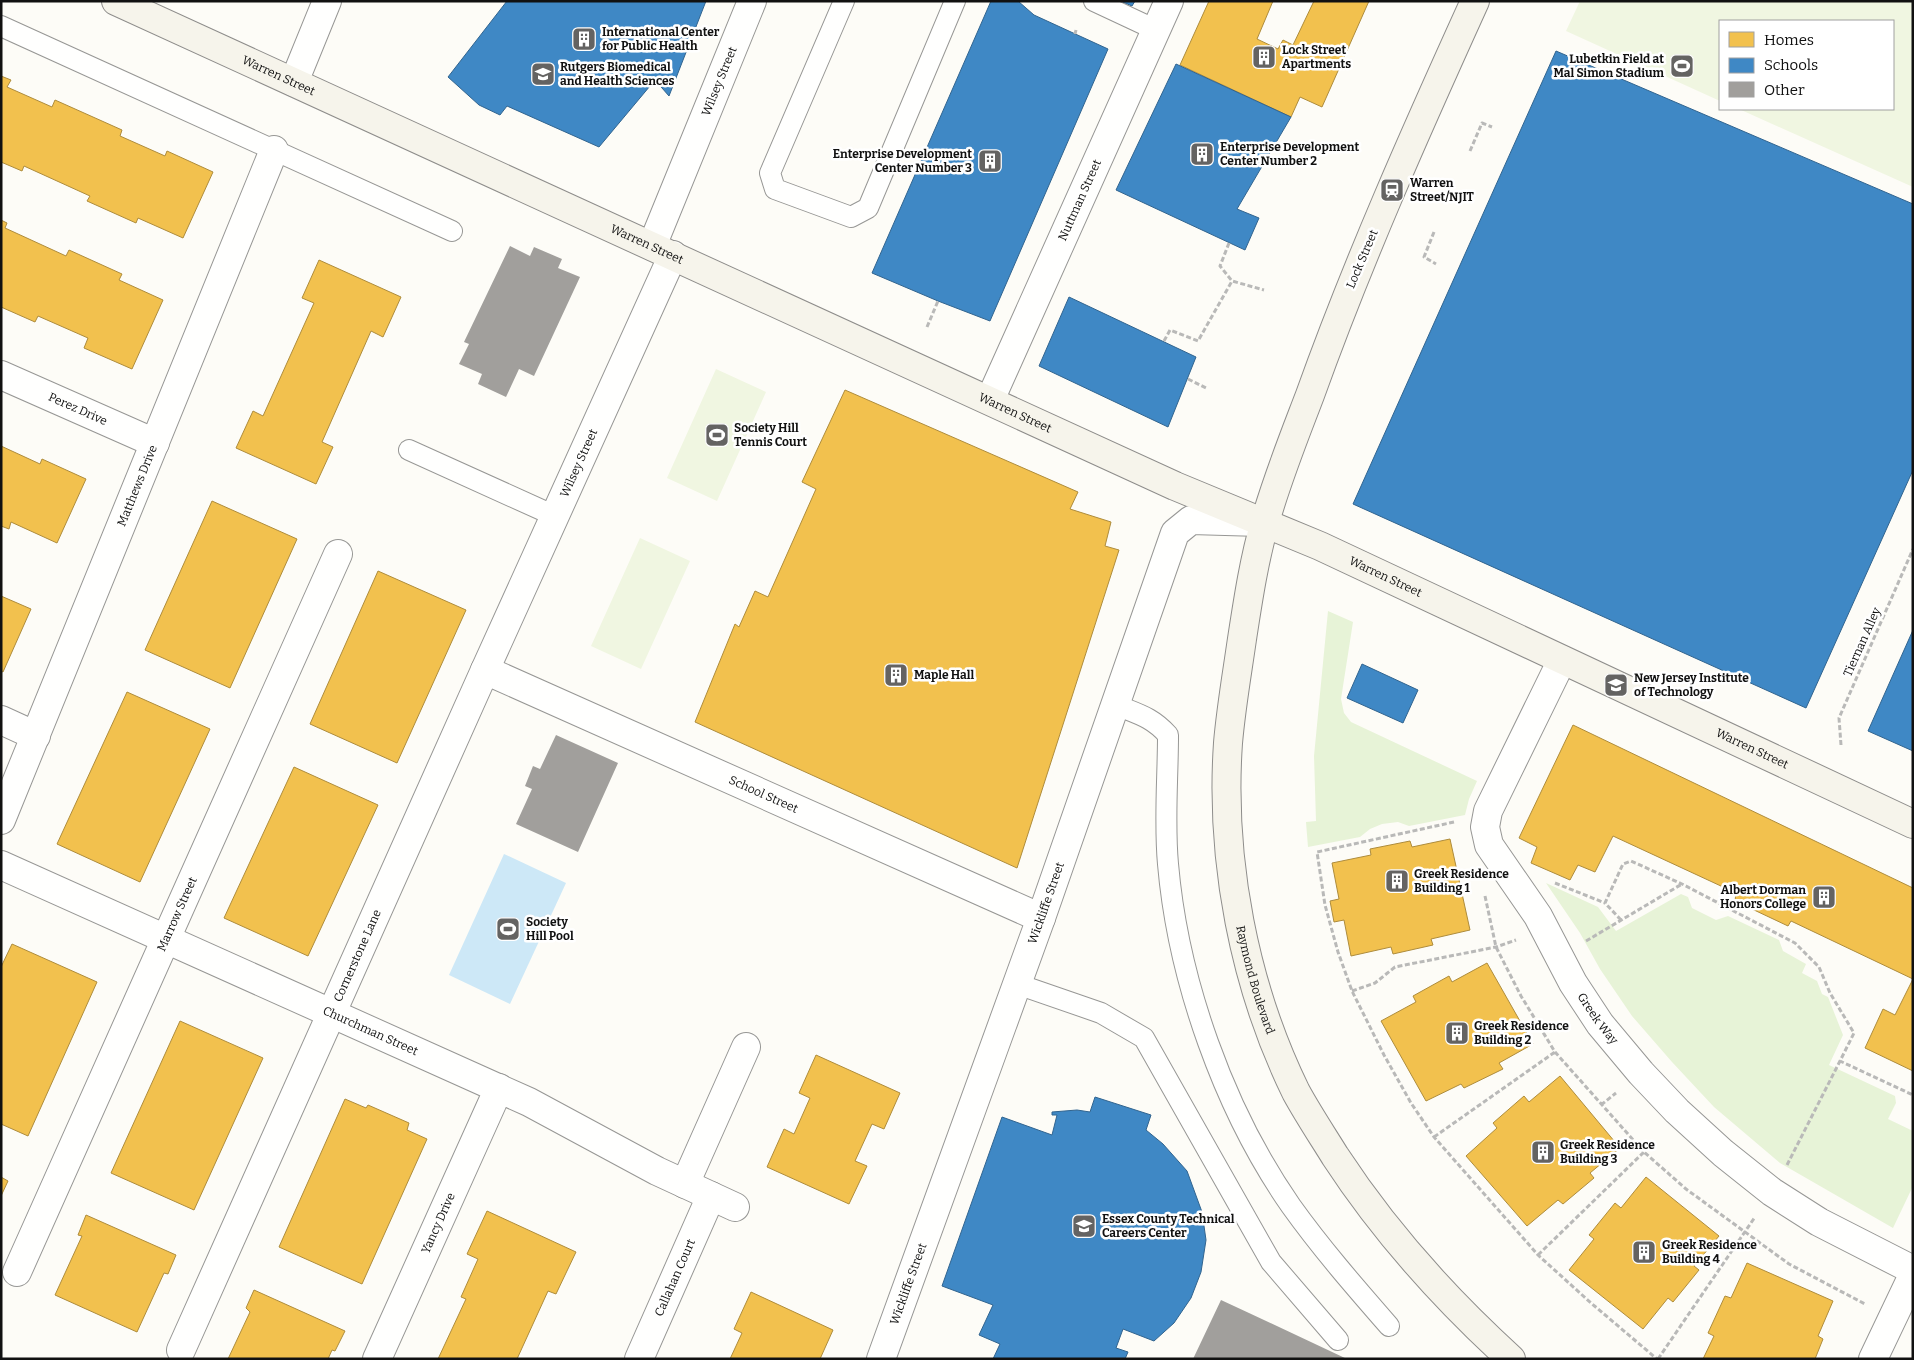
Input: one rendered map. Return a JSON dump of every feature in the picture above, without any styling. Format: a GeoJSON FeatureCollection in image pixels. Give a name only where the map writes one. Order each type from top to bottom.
{"type":"FeatureCollection","features":[{"type":"Feature","properties":{"kind":"main road","name":"Warren Street"},"geometry":{"type":"LineString","coordinates":[[116,1],[1175,486],[1320,546],[1913,824]]}},
{"type":"Feature","properties":{"kind":"main road","name":"Lock Street"},"geometry":{"type":"LineString","coordinates":[[1264,522],[1339,312],[1474,1]]}},
{"type":"Feature","properties":{"kind":"main road","name":"Raymond Boulevard"},"geometry":{"type":"LineString","coordinates":[[1264,522],[1248,602],[1232,702],[1228,746],[1229,826],[1233,877],[1240,924],[1251,969],[1264,1013],[1296,1092],[1362,1198],[1407,1252],[1460,1310],[1511,1359]]}},
{"type":"Feature","properties":{"kind":"street"},"geometry":{"type":"LineString","coordinates":[[294,82],[327,1]]}},
{"type":"Feature","properties":{"kind":"street","name":"Wilsey Street"},"geometry":{"type":"LineString","coordinates":[[485,670],[555,516],[662,251],[752,1]]}},
{"type":"Feature","properties":{"kind":"street","name":"Nuttman Street"},"geometry":{"type":"LineString","coordinates":[[990,400],[1168,1]]}},
{"type":"Feature","properties":{"kind":"street","name":"Matthews Drive"},"geometry":{"type":"LineString","coordinates":[[1,820],[274,150]]}},
{"type":"Feature","properties":{"kind":"street","name":"Perez Drive"},"geometry":{"type":"LineString","coordinates":[[1,374],[154,443]]}},
{"type":"Feature","properties":{"kind":"street","name":"Wickliffe Street"},"geometry":{"type":"LineString","coordinates":[[881,1359],[1041,918],[1175,533],[1191,520],[1264,522]]}},
{"type":"Feature","properties":{"kind":"street","name":"Marrow Street"},"geometry":{"type":"LineString","coordinates":[[17,1272],[338,554]]}},
{"type":"Feature","properties":{"kind":"street","name":"Greek Way"},"geometry":{"type":"LineString","coordinates":[[1562,660],[1488,811],[1485,827],[1489,845],[1538,916],[1573,983],[1600,1024],[1635,1066],[1677,1111],[1723,1153],[1772,1192],[1819,1222],[1913,1270]]}},
{"type":"Feature","properties":{"kind":"street","name":"School Street"},"geometry":{"type":"LineString","coordinates":[[485,670],[1041,918]]}},
{"type":"Feature","properties":{"kind":"street","name":"Cornerstone Lane"},"geometry":{"type":"LineString","coordinates":[[182,1350],[485,670]]}},
{"type":"Feature","properties":{"kind":"street"},"geometry":{"type":"LineString","coordinates":[[1,720],[36,736]]}},
{"type":"Feature","properties":{"kind":"street","name":"Churchman Street"},"geometry":{"type":"LineString","coordinates":[[1,865],[499,1088],[553,1114],[629,1157],[735,1207]]}},
{"type":"Feature","properties":{"kind":"street"},"geometry":{"type":"LineString","coordinates":[[685,1184],[746,1047]]}},
{"type":"Feature","properties":{"kind":"street","name":"Yancy Drive"},"geometry":{"type":"LineString","coordinates":[[377,1359],[499,1088]]}},
{"type":"Feature","properties":{"kind":"street","name":"Callahan Court"},"geometry":{"type":"LineString","coordinates":[[639,1359],[711,1196]]}},
{"type":"Feature","properties":{"kind":"street"},"geometry":{"type":"LineString","coordinates":[[1872,1359],[1913,1275]]}},
{"type":"Feature","properties":{"kind":"lane"},"geometry":{"type":"LineString","coordinates":[[844,1],[770,173],[775,188],[851,217],[868,208],[955,1]]}},
{"type":"Feature","properties":{"kind":"lane"},"geometry":{"type":"LineString","coordinates":[[1094,1],[1156,30]]}},
{"type":"Feature","properties":{"kind":"lane"},"geometry":{"type":"LineString","coordinates":[[1,26],[452,231]]}},
{"type":"Feature","properties":{"kind":"lane"},"geometry":{"type":"LineString","coordinates":[[410,450],[555,516]]}},
{"type":"Feature","properties":{"kind":"lane"},"geometry":{"type":"LineString","coordinates":[[1116,704],[1148,717],[1158,723],[1168,735],[1168,862],[1172,896],[1188,973],[1203,1027],[1232,1104],[1263,1161],[1291,1205],[1344,1276],[1389,1326]]}},
{"type":"Feature","properties":{"kind":"lane"},"geometry":{"type":"LineString","coordinates":[[1017,984],[1101,1013],[1144,1038],[1271,1262],[1338,1340]]}},
{"type":"Feature","properties":{"kind":"path"},"geometry":{"type":"LineString","coordinates":[[1470,151],[1482,123],[1492,128]]}},
{"type":"Feature","properties":{"kind":"path"},"geometry":{"type":"LineString","coordinates":[[1434,232],[1424,257],[1436,264]]}},
{"type":"Feature","properties":{"kind":"path"},"geometry":{"type":"LineString","coordinates":[[1229,242],[1220,266],[1232,281],[1264,290]]}},
{"type":"Feature","properties":{"kind":"path"},"geometry":{"type":"LineString","coordinates":[[1164,341],[1170,330],[1198,341],[1232,281]]}},
{"type":"Feature","properties":{"kind":"path"},"geometry":{"type":"LineString","coordinates":[[927,326],[938,302]]}},
{"type":"Feature","properties":{"kind":"path"},"geometry":{"type":"LineString","coordinates":[[1188,379],[1208,389]]}},
{"type":"Feature","properties":{"kind":"path","name":"Tiernan Alley"},"geometry":{"type":"LineString","coordinates":[[1841,745],[1839,718],[1913,549]]}},
{"type":"Feature","properties":{"kind":"path"},"geometry":{"type":"LineString","coordinates":[[1461,822],[1453,822],[1317,852],[1325,905],[1338,952],[1352,991],[1384,1055],[1434,1137],[1538,1255],[1591,1303],[1658,1359],[1772,1192],[1854,1033],[1830,993],[1819,967],[1794,943],[1682,884],[1632,861],[1623,864],[1605,904]]}},
{"type":"Feature","properties":{"kind":"path"},"geometry":{"type":"LineString","coordinates":[[1547,880],[1605,904],[1621,920]]}},
{"type":"Feature","properties":{"kind":"path"},"geometry":{"type":"LineString","coordinates":[[1584,942],[1682,884]]}},
{"type":"Feature","properties":{"kind":"path"},"geometry":{"type":"LineString","coordinates":[[1352,991],[1375,983],[1395,967],[1496,947],[1522,938]]}},
{"type":"Feature","properties":{"kind":"path"},"geometry":{"type":"LineString","coordinates":[[1434,1137],[1556,1052]]}},
{"type":"Feature","properties":{"kind":"path"},"geometry":{"type":"LineString","coordinates":[[1840,1061],[1913,1095]]}},
{"type":"Feature","properties":{"kind":"path"},"geometry":{"type":"LineString","coordinates":[[1538,1255],[1644,1152]]}},
{"type":"Feature","properties":{"kind":"green space","name":"Lubetkin Field at Mal Simon Stadium"},"geometry":{"type":"Polygon","coordinates":[[[1580,1],[1913,1],[1913,187],[1741,110],[1894,110],[1894,20],[1719,20],[1719,101],[1566,31],[1580,1]]]}},
{"type":"Feature","properties":{"kind":"green space","name":"Society Hill Tennis Court"},"geometry":{"type":"Polygon","coordinates":[[[716,369],[766,392],[717,501],[667,478],[716,369]]]}},
{"type":"Feature","properties":{"kind":"green space"},"geometry":{"type":"Polygon","coordinates":[[[640,538],[690,561],[641,669],[591,646],[640,538]]]}},
{"type":"Feature","properties":{"kind":"green space"},"geometry":{"type":"Polygon","coordinates":[[[1328,611],[1353,622],[1341,699],[1344,713],[1351,722],[1477,781],[1469,799],[1465,815],[1409,826],[1398,822],[1382,824],[1370,829],[1360,837],[1308,847],[1306,822],[1316,821],[1314,756],[1328,611]]]}},
{"type":"Feature","properties":{"kind":"green space"},"geometry":{"type":"Polygon","coordinates":[[[1546,883],[1598,907],[1616,931],[1681,894],[1688,897],[1692,908],[1716,920],[1728,916],[1779,940],[1783,951],[1806,964],[1802,973],[1817,981],[1822,994],[1828,997],[1843,1035],[1829,1065],[1895,1096],[1896,1103],[1888,1119],[1913,1131],[1913,1186],[1893,1228],[1780,1163],[1714,1107],[1632,1016],[1546,883]]]}},
{"type":"Feature","properties":{"kind":"water","name":"Society Hill Pool"},"geometry":{"type":"Polygon","coordinates":[[[504,854],[566,883],[510,1004],[449,975],[504,854]]]}},
{"type":"Feature","properties":{"kind":"building: Homes","name":"Lock Street Apartments"},"geometry":{"type":"Polygon","coordinates":[[[1209,1],[1273,1],[1257,39],[1278,49],[1283,40],[1293,45],[1314,1],[1369,1],[1322,107],[1300,97],[1291,117],[1180,65],[1209,1]]]}},
{"type":"Feature","properties":{"kind":"building: Homes"},"geometry":{"type":"Polygon","coordinates":[[[1,76],[11,80],[7,87],[52,107],[55,100],[122,130],[120,136],[165,156],[167,151],[213,172],[183,238],[138,218],[136,223],[87,201],[90,196],[24,166],[22,171],[1,162],[1,76]]]}},
{"type":"Feature","properties":{"kind":"building: Homes"},"geometry":{"type":"Polygon","coordinates":[[[1,220],[7,223],[5,228],[66,256],[69,250],[122,274],[119,280],[163,300],[132,369],[84,348],[88,338],[38,316],[35,322],[1,307],[1,220]]]}},
{"type":"Feature","properties":{"kind":"building: Homes"},"geometry":{"type":"Polygon","coordinates":[[[319,260],[401,297],[383,337],[371,331],[322,442],[333,447],[316,484],[236,448],[253,411],[263,416],[314,303],[302,298],[319,260]]]}},
{"type":"Feature","properties":{"kind":"building: Homes","name":"Maple Hall"},"geometry":{"type":"Polygon","coordinates":[[[845,390],[1078,492],[1070,509],[1111,522],[1105,546],[1119,550],[1017,868],[695,722],[735,624],[739,627],[755,591],[768,597],[816,489],[802,482],[845,390]]]}},
{"type":"Feature","properties":{"kind":"building: Homes"},"geometry":{"type":"Polygon","coordinates":[[[1,446],[40,464],[42,459],[86,479],[57,543],[11,522],[9,529],[1,526],[1,446]]]}},
{"type":"Feature","properties":{"kind":"building: Homes"},"geometry":{"type":"Polygon","coordinates":[[[212,501],[297,539],[230,688],[145,650],[212,501]]]}},
{"type":"Feature","properties":{"kind":"building: Homes"},"geometry":{"type":"Polygon","coordinates":[[[378,571],[466,610],[397,763],[310,724],[378,571]]]}},
{"type":"Feature","properties":{"kind":"building: Homes"},"geometry":{"type":"Polygon","coordinates":[[[1,596],[31,609],[3,672],[1,671],[1,596]]]}},
{"type":"Feature","properties":{"kind":"building: Homes"},"geometry":{"type":"Polygon","coordinates":[[[127,692],[210,729],[140,882],[57,844],[127,692]]]}},
{"type":"Feature","properties":{"kind":"building: Homes","name":"Albert Dorman Honors College"},"geometry":{"type":"Polygon","coordinates":[[[1573,725],[1913,888],[1913,979],[1791,921],[1788,926],[1735,901],[1736,893],[1613,836],[1595,872],[1578,865],[1570,880],[1531,863],[1537,847],[1519,838],[1573,725]]]}},
{"type":"Feature","properties":{"kind":"building: Homes"},"geometry":{"type":"Polygon","coordinates":[[[294,767],[378,805],[308,956],[224,918],[294,767]]]}},
{"type":"Feature","properties":{"kind":"building: Homes","name":"Greek Residence Building 1"},"geometry":{"type":"Polygon","coordinates":[[[1450,839],[1470,930],[1431,939],[1433,945],[1393,954],[1391,947],[1351,956],[1344,920],[1334,922],[1330,901],[1339,899],[1332,863],[1371,855],[1370,849],[1410,841],[1412,847],[1450,839]]]}},
{"type":"Feature","properties":{"kind":"building: Homes"},"geometry":{"type":"Polygon","coordinates":[[[12,944],[97,982],[28,1136],[1,1124],[1,967],[12,944]]]}},
{"type":"Feature","properties":{"kind":"building: Homes","name":"Greek Residence Building 2"},"geometry":{"type":"Polygon","coordinates":[[[1487,963],[1533,1044],[1499,1063],[1503,1069],[1464,1088],[1461,1084],[1426,1101],[1381,1021],[1416,1002],[1413,996],[1449,976],[1452,982],[1487,963]]]}},
{"type":"Feature","properties":{"kind":"building: Homes"},"geometry":{"type":"Polygon","coordinates":[[[1913,979],[1913,1071],[1865,1048],[1883,1009],[1895,1015],[1913,979]]]}},
{"type":"Feature","properties":{"kind":"building: Homes"},"geometry":{"type":"Polygon","coordinates":[[[180,1021],[263,1058],[194,1210],[111,1173],[180,1021]]]}},
{"type":"Feature","properties":{"kind":"building: Homes"},"geometry":{"type":"Polygon","coordinates":[[[816,1055],[900,1093],[884,1129],[872,1124],[855,1161],[867,1166],[849,1204],[767,1167],[784,1129],[794,1134],[810,1098],[799,1093],[816,1055]]]}},
{"type":"Feature","properties":{"kind":"building: Homes","name":"Greek Residence Building 3"},"geometry":{"type":"Polygon","coordinates":[[[1560,1076],[1620,1148],[1590,1173],[1594,1178],[1563,1204],[1558,1200],[1527,1226],[1466,1156],[1497,1128],[1493,1123],[1524,1096],[1529,1102],[1560,1076]]]}},
{"type":"Feature","properties":{"kind":"building: Homes"},"geometry":{"type":"Polygon","coordinates":[[[345,1099],[366,1108],[368,1105],[409,1123],[407,1130],[427,1139],[362,1284],[279,1247],[345,1099]]]}},
{"type":"Feature","properties":{"kind":"building: Homes"},"geometry":{"type":"Polygon","coordinates":[[[1,1177],[8,1181],[1,1196],[1,1177]]]}},
{"type":"Feature","properties":{"kind":"building: Homes","name":"Greek Residence Building 4"},"geometry":{"type":"Polygon","coordinates":[[[1646,1177],[1719,1236],[1694,1266],[1699,1270],[1673,1302],[1668,1298],[1643,1329],[1569,1270],[1594,1239],[1589,1235],[1615,1203],[1621,1208],[1646,1177]]]}},
{"type":"Feature","properties":{"kind":"building: Homes"},"geometry":{"type":"Polygon","coordinates":[[[487,1211],[576,1252],[556,1294],[548,1291],[517,1359],[438,1359],[466,1299],[461,1297],[478,1259],[467,1254],[487,1211]]]}},
{"type":"Feature","properties":{"kind":"building: Homes"},"geometry":{"type":"Polygon","coordinates":[[[86,1215],[176,1255],[168,1274],[164,1273],[137,1332],[55,1295],[82,1236],[78,1235],[86,1215]]]}},
{"type":"Feature","properties":{"kind":"building: Homes"},"geometry":{"type":"Polygon","coordinates":[[[1747,1263],[1833,1301],[1818,1336],[1823,1339],[1815,1359],[1703,1359],[1714,1336],[1708,1333],[1725,1296],[1731,1298],[1747,1263]]]}},
{"type":"Feature","properties":{"kind":"building: Homes"},"geometry":{"type":"Polygon","coordinates":[[[254,1290],[345,1331],[335,1351],[332,1350],[328,1359],[228,1359],[250,1312],[246,1308],[254,1290]]]}},
{"type":"Feature","properties":{"kind":"building: Homes"},"geometry":{"type":"Polygon","coordinates":[[[751,1292],[833,1330],[820,1359],[730,1359],[742,1333],[734,1329],[751,1292]]]}},
{"type":"Feature","properties":{"kind":"building: Schools","name":"International Center for Public Health"},"geometry":{"type":"Polygon","coordinates":[[[507,1],[706,1],[669,96],[655,80],[599,147],[507,106],[500,115],[479,105],[448,77],[507,1]]]}},
{"type":"Feature","properties":{"kind":"building: Schools","name":"Enterprise Development Center Number 3"},"geometry":{"type":"Polygon","coordinates":[[[991,1],[1018,1],[1034,15],[1108,49],[990,321],[872,273],[991,1]]]}},
{"type":"Feature","properties":{"kind":"building: Schools"},"geometry":{"type":"Polygon","coordinates":[[[1120,1],[1135,1],[1132,6],[1120,1]]]}},
{"type":"Feature","properties":{"kind":"building: Schools"},"geometry":{"type":"Polygon","coordinates":[[[1556,51],[1913,204],[1913,470],[1806,708],[1353,504],[1556,51]]]}},
{"type":"Feature","properties":{"kind":"building: Schools","name":"Enterprise Development Center Number 2"},"geometry":{"type":"Polygon","coordinates":[[[1176,64],[1291,117],[1237,209],[1259,218],[1245,250],[1116,190],[1176,64]]]}},
{"type":"Feature","properties":{"kind":"building: Schools"},"geometry":{"type":"Polygon","coordinates":[[[1069,297],[1196,357],[1168,427],[1039,366],[1069,297]]]}},
{"type":"Feature","properties":{"kind":"building: Schools"},"geometry":{"type":"Polygon","coordinates":[[[1913,630],[1913,751],[1868,731],[1913,630]]]}},
{"type":"Feature","properties":{"kind":"building: Schools"},"geometry":{"type":"Polygon","coordinates":[[[1362,664],[1418,690],[1403,723],[1347,698],[1362,664]]]}},
{"type":"Feature","properties":{"kind":"building: Schools","name":"Essex County Technical Careers Center"},"geometry":{"type":"Polygon","coordinates":[[[1095,1097],[1151,1115],[1146,1130],[1163,1144],[1187,1171],[1202,1212],[1206,1240],[1201,1272],[1191,1298],[1174,1323],[1154,1341],[1123,1329],[1116,1348],[1128,1352],[1125,1359],[993,1359],[1000,1344],[979,1335],[993,1305],[942,1286],[1002,1117],[1052,1135],[1057,1115],[1052,1115],[1052,1112],[1077,1110],[1090,1112],[1095,1097]]]}},
{"type":"Feature","properties":{"kind":"building: Other"},"geometry":{"type":"Polygon","coordinates":[[[510,246],[530,256],[534,247],[562,259],[558,268],[580,277],[534,376],[519,369],[506,397],[478,384],[482,374],[459,364],[469,344],[464,342],[510,246]]]}},
{"type":"Feature","properties":{"kind":"building: Other"},"geometry":{"type":"Polygon","coordinates":[[[556,735],[618,763],[578,852],[516,824],[532,789],[525,786],[533,766],[540,769],[556,735]]]}},
{"type":"Feature","properties":{"kind":"building: Other"},"geometry":{"type":"Polygon","coordinates":[[[1221,1300],[1249,1313],[1347,1359],[1193,1359],[1221,1300]]]}},
{"type":"Feature","properties":{"kind":"place","name":"International Center for Public Health"},"geometry":{"type":"Point","coordinates":[584,39]}},
{"type":"Feature","properties":{"kind":"place","name":"Lock Street Apartments"},"geometry":{"type":"Point","coordinates":[1264,57]}},
{"type":"Feature","properties":{"kind":"place","name":"Lubetkin Field at Mal Simon Stadium"},"geometry":{"type":"Point","coordinates":[1682,66]}},
{"type":"Feature","properties":{"kind":"place","name":"Rutgers Biomedical and Health Sciences"},"geometry":{"type":"Point","coordinates":[543,74]}},
{"type":"Feature","properties":{"kind":"place","name":"Enterprise Development Center Number 2"},"geometry":{"type":"Point","coordinates":[1202,154]}},
{"type":"Feature","properties":{"kind":"place","name":"Enterprise Development Center Number 3"},"geometry":{"type":"Point","coordinates":[990,161]}},
{"type":"Feature","properties":{"kind":"place","name":"Warren Street/NJIT"},"geometry":{"type":"Point","coordinates":[1392,190]}},
{"type":"Feature","properties":{"kind":"place","name":"Society Hill Tennis Court"},"geometry":{"type":"Point","coordinates":[717,435]}},
{"type":"Feature","properties":{"kind":"place","name":"Maple Hall"},"geometry":{"type":"Point","coordinates":[896,675]}},
{"type":"Feature","properties":{"kind":"place","name":"New Jersey Institute of Technology"},"geometry":{"type":"Point","coordinates":[1616,685]}},
{"type":"Feature","properties":{"kind":"place","name":"Greek Residence Building 1"},"geometry":{"type":"Point","coordinates":[1397,881]}},
{"type":"Feature","properties":{"kind":"place","name":"Albert Dorman Honors College"},"geometry":{"type":"Point","coordinates":[1824,897]}},
{"type":"Feature","properties":{"kind":"place","name":"Society Hill Pool"},"geometry":{"type":"Point","coordinates":[508,929]}},
{"type":"Feature","properties":{"kind":"place","name":"Greek Residence Building 2"},"geometry":{"type":"Point","coordinates":[1457,1033]}},
{"type":"Feature","properties":{"kind":"place","name":"Greek Residence Building 3"},"geometry":{"type":"Point","coordinates":[1543,1152]}},
{"type":"Feature","properties":{"kind":"place","name":"Essex County Technical Careers Center"},"geometry":{"type":"Point","coordinates":[1084,1226]}},
{"type":"Feature","properties":{"kind":"place","name":"Greek Residence Building 4"},"geometry":{"type":"Point","coordinates":[1644,1252]}}]}
